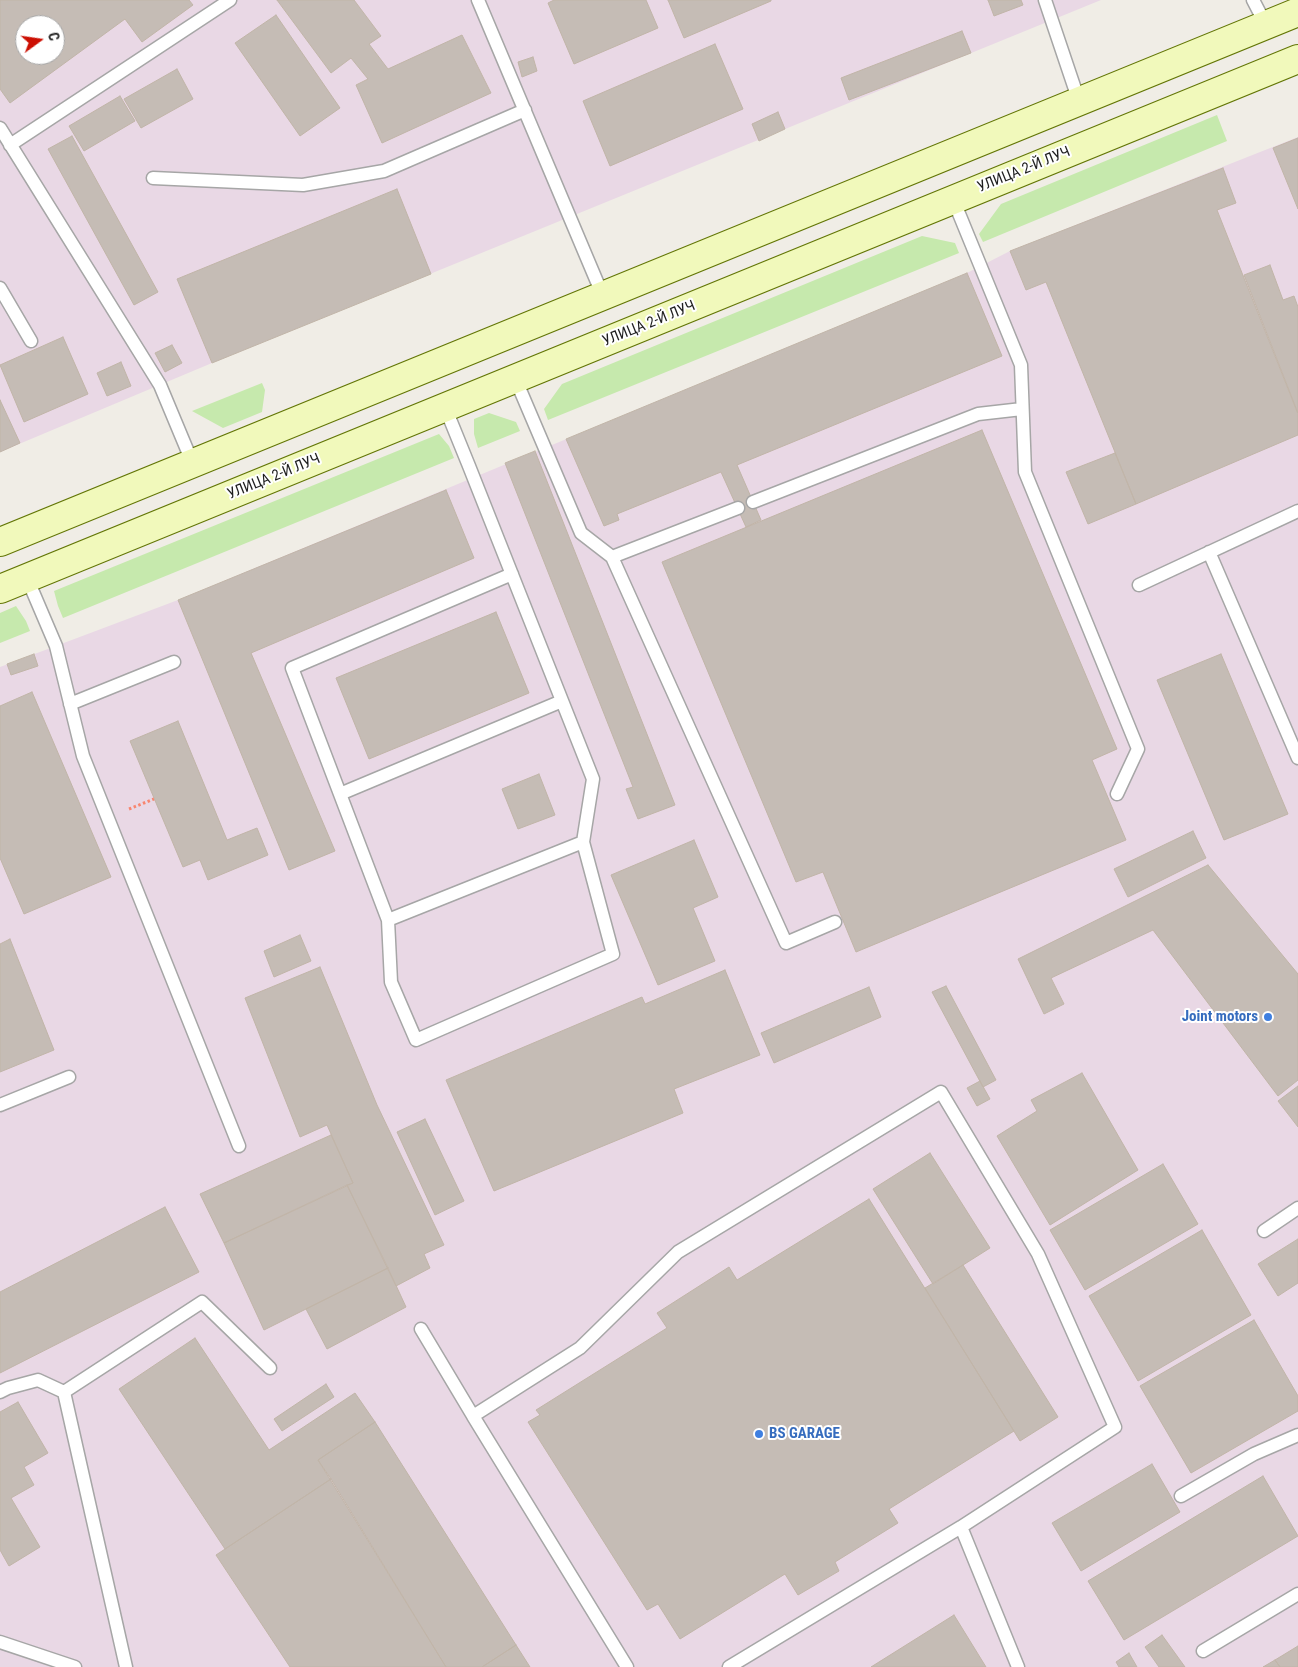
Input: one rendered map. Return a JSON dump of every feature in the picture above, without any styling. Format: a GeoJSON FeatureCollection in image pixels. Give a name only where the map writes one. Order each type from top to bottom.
{"type":"FeatureCollection","features":[{"type":"Feature","properties":{"kind":"main road"},"geometry":{"type":"LineString","coordinates":[[0,542],[1298,12]]}},
{"type":"Feature","properties":{"kind":"main road","name":"УЛИЦА 2-Й ЛУЧ"},"geometry":{"type":"LineString","coordinates":[[0,589],[1298,59]]}},
{"type":"Feature","properties":{"kind":"lane"},"geometry":{"type":"LineString","coordinates":[[10,145],[230,0]]}},
{"type":"Feature","properties":{"kind":"lane"},"geometry":{"type":"LineString","coordinates":[[478,0],[603,296]]}},
{"type":"Feature","properties":{"kind":"lane"},"geometry":{"type":"LineString","coordinates":[[1045,0],[1079,101]]}},
{"type":"Feature","properties":{"kind":"lane"},"geometry":{"type":"LineString","coordinates":[[1253,0],[1266,25]]}},
{"type":"Feature","properties":{"kind":"lane"},"geometry":{"type":"LineString","coordinates":[[153,178],[303,185],[384,171],[525,110]]}},
{"type":"Feature","properties":{"kind":"lane"},"geometry":{"type":"LineString","coordinates":[[0,128],[160,385],[193,464]]}},
{"type":"Feature","properties":{"kind":"lane"},"geometry":{"type":"LineString","coordinates":[[953,199],[1021,365],[1025,472],[1138,749],[1117,794]]}},
{"type":"Feature","properties":{"kind":"lane"},"geometry":{"type":"LineString","coordinates":[[0,288],[31,341]]}},
{"type":"Feature","properties":{"kind":"lane"},"geometry":{"type":"LineString","coordinates":[[515,378],[581,533],[612,557],[786,943],[835,922]]}},
{"type":"Feature","properties":{"kind":"lane"},"geometry":{"type":"LineString","coordinates":[[445,407],[512,574],[593,779],[583,842],[613,954],[416,1040],[391,982],[388,920],[292,668],[512,574]]}},
{"type":"Feature","properties":{"kind":"lane"},"geometry":{"type":"LineString","coordinates":[[753,502],[978,414],[1022,409]]}},
{"type":"Feature","properties":{"kind":"lane"},"geometry":{"type":"LineString","coordinates":[[612,557],[738,508]]}},
{"type":"Feature","properties":{"kind":"lane"},"geometry":{"type":"LineString","coordinates":[[1139,585],[1298,511]]}},
{"type":"Feature","properties":{"kind":"lane"},"geometry":{"type":"LineString","coordinates":[[1209,552],[1298,758]]}},
{"type":"Feature","properties":{"kind":"lane"},"geometry":{"type":"LineString","coordinates":[[27,578],[56,646],[83,756],[239,1146]]}},
{"type":"Feature","properties":{"kind":"lane"},"geometry":{"type":"LineString","coordinates":[[70,704],[174,662]]}},
{"type":"Feature","properties":{"kind":"lane"},"geometry":{"type":"LineString","coordinates":[[340,794],[562,701]]}},
{"type":"Feature","properties":{"kind":"lane"},"geometry":{"type":"LineString","coordinates":[[388,920],[583,842]]}},
{"type":"Feature","properties":{"kind":"lane"},"geometry":{"type":"LineString","coordinates":[[0,1105],[69,1077]]}},
{"type":"Feature","properties":{"kind":"lane"},"geometry":{"type":"LineString","coordinates":[[473,1416],[580,1348],[678,1252],[941,1092],[1038,1254],[1115,1427],[961,1528],[729,1667]]}},
{"type":"Feature","properties":{"kind":"lane"},"geometry":{"type":"LineString","coordinates":[[1264,1231],[1298,1208]]}},
{"type":"Feature","properties":{"kind":"lane"},"geometry":{"type":"LineString","coordinates":[[64,1392],[202,1302],[270,1368]]}},
{"type":"Feature","properties":{"kind":"lane"},"geometry":{"type":"LineString","coordinates":[[421,1329],[627,1667]]}},
{"type":"Feature","properties":{"kind":"lane"},"geometry":{"type":"LineString","coordinates":[[0,1392],[38,1380],[64,1392]]}},
{"type":"Feature","properties":{"kind":"lane"},"geometry":{"type":"LineString","coordinates":[[64,1392],[126,1667]]}},
{"type":"Feature","properties":{"kind":"lane"},"geometry":{"type":"LineString","coordinates":[[1181,1496],[1254,1454],[1298,1436]]}},
{"type":"Feature","properties":{"kind":"lane"},"geometry":{"type":"LineString","coordinates":[[961,1528],[1018,1667]]}},
{"type":"Feature","properties":{"kind":"lane"},"geometry":{"type":"LineString","coordinates":[[1203,1651],[1298,1594]]}},
{"type":"Feature","properties":{"kind":"lane"},"geometry":{"type":"LineString","coordinates":[[0,1642],[75,1667]]}},
{"type":"Feature","properties":{"kind":"shaded area"},"geometry":{"type":"Polygon","coordinates":[[[0,0],[1101,0],[212,363],[0,452],[0,0]]]}},
{"type":"Feature","properties":{"kind":"shaded area"},"geometry":{"type":"Polygon","coordinates":[[[1298,137],[1298,1667],[0,1667],[0,667],[178,600],[967,273],[1010,251],[1298,137]]]}},
{"type":"Feature","properties":{"kind":"green space"},"geometry":{"type":"Polygon","coordinates":[[[1217,115],[1227,141],[983,242],[979,234],[1001,204],[1217,115]]]}},
{"type":"Feature","properties":{"kind":"green space"},"geometry":{"type":"Polygon","coordinates":[[[922,236],[955,243],[959,253],[548,420],[544,409],[562,384],[922,236]]]}},
{"type":"Feature","properties":{"kind":"green space"},"geometry":{"type":"Polygon","coordinates":[[[262,383],[265,390],[262,412],[223,428],[192,411],[262,383]]]}},
{"type":"Feature","properties":{"kind":"green space"},"geometry":{"type":"Polygon","coordinates":[[[489,413],[516,422],[520,431],[478,448],[474,434],[474,419],[489,413]]]}},
{"type":"Feature","properties":{"kind":"green space"},"geometry":{"type":"Polygon","coordinates":[[[439,434],[449,446],[454,458],[63,618],[54,591],[439,434]]]}},
{"type":"Feature","properties":{"kind":"green space"},"geometry":{"type":"Polygon","coordinates":[[[16,606],[30,631],[0,643],[0,613],[16,606]]]}},
{"type":"Feature","properties":{"kind":"building"},"geometry":{"type":"Polygon","coordinates":[[[0,0],[189,0],[193,5],[142,42],[125,19],[65,63],[65,15],[15,15],[15,65],[62,65],[10,103],[0,89],[0,0]]]}},
{"type":"Feature","properties":{"kind":"building"},"geometry":{"type":"Polygon","coordinates":[[[277,0],[354,0],[381,36],[369,44],[388,69],[462,35],[491,93],[382,143],[356,85],[368,79],[351,58],[331,73],[277,0]]]}},
{"type":"Feature","properties":{"kind":"building"},"geometry":{"type":"Polygon","coordinates":[[[554,0],[646,0],[658,28],[574,64],[548,3],[554,0]]]}},
{"type":"Feature","properties":{"kind":"building"},"geometry":{"type":"Polygon","coordinates":[[[668,0],[771,0],[771,1],[684,38],[668,0]]]}},
{"type":"Feature","properties":{"kind":"building"},"geometry":{"type":"Polygon","coordinates":[[[988,0],[1021,0],[1023,5],[994,16],[988,0]]]}},
{"type":"Feature","properties":{"kind":"building"},"geometry":{"type":"Polygon","coordinates":[[[276,15],[340,108],[300,136],[235,43],[276,15]]]}},
{"type":"Feature","properties":{"kind":"building"},"geometry":{"type":"Polygon","coordinates":[[[962,31],[971,53],[849,100],[841,78],[962,31]]]}},
{"type":"Feature","properties":{"kind":"building"},"geometry":{"type":"Polygon","coordinates":[[[715,44],[743,109],[610,166],[583,101],[715,44]]]}},
{"type":"Feature","properties":{"kind":"building"},"geometry":{"type":"Polygon","coordinates":[[[533,57],[537,71],[522,77],[518,62],[533,57]]]}},
{"type":"Feature","properties":{"kind":"building"},"geometry":{"type":"Polygon","coordinates":[[[177,69],[193,99],[141,128],[124,99],[177,69]]]}},
{"type":"Feature","properties":{"kind":"building"},"geometry":{"type":"Polygon","coordinates":[[[120,96],[135,121],[84,151],[69,126],[120,96]]]}},
{"type":"Feature","properties":{"kind":"building"},"geometry":{"type":"Polygon","coordinates":[[[778,112],[785,129],[759,141],[752,124],[778,112]]]}},
{"type":"Feature","properties":{"kind":"building"},"geometry":{"type":"Polygon","coordinates":[[[72,136],[158,292],[134,305],[48,149],[72,136]]]}},
{"type":"Feature","properties":{"kind":"building"},"geometry":{"type":"Polygon","coordinates":[[[1298,138],[1298,209],[1273,148],[1298,138]]]}},
{"type":"Feature","properties":{"kind":"building"},"geometry":{"type":"Polygon","coordinates":[[[1223,168],[1236,203],[1217,210],[1298,414],[1298,435],[1136,504],[1046,282],[1026,290],[1010,251],[1223,168]]]}},
{"type":"Feature","properties":{"kind":"building"},"geometry":{"type":"Polygon","coordinates":[[[397,189],[431,274],[212,363],[177,279],[397,189]]]}},
{"type":"Feature","properties":{"kind":"building"},"geometry":{"type":"Polygon","coordinates":[[[1270,265],[1283,300],[1294,296],[1298,307],[1298,413],[1244,275],[1270,265]]]}},
{"type":"Feature","properties":{"kind":"building"},"geometry":{"type":"Polygon","coordinates":[[[967,273],[1002,356],[737,465],[761,520],[746,527],[721,472],[617,514],[619,520],[604,526],[566,439],[967,273]]]}},
{"type":"Feature","properties":{"kind":"building"},"geometry":{"type":"Polygon","coordinates":[[[63,337],[88,394],[24,422],[0,365],[63,337]]]}},
{"type":"Feature","properties":{"kind":"building"},"geometry":{"type":"Polygon","coordinates":[[[172,345],[182,363],[165,372],[155,353],[172,345]]]}},
{"type":"Feature","properties":{"kind":"building"},"geometry":{"type":"Polygon","coordinates":[[[121,362],[131,386],[107,396],[97,373],[121,362]]]}},
{"type":"Feature","properties":{"kind":"building"},"geometry":{"type":"Polygon","coordinates":[[[0,400],[20,443],[0,452],[0,400]]]}},
{"type":"Feature","properties":{"kind":"building"},"geometry":{"type":"Polygon","coordinates":[[[982,430],[1117,749],[1092,760],[1126,840],[856,952],[823,872],[796,882],[662,562],[982,430]]]}},
{"type":"Feature","properties":{"kind":"building"},"geometry":{"type":"Polygon","coordinates":[[[535,451],[675,805],[638,819],[626,789],[633,787],[505,463],[535,451]]]}},
{"type":"Feature","properties":{"kind":"building"},"geometry":{"type":"Polygon","coordinates":[[[1115,453],[1136,504],[1088,524],[1066,472],[1115,453]]]}},
{"type":"Feature","properties":{"kind":"building"},"geometry":{"type":"Polygon","coordinates":[[[446,490],[474,558],[251,653],[335,851],[289,870],[178,600],[446,490]]]}},
{"type":"Feature","properties":{"kind":"building"},"geometry":{"type":"Polygon","coordinates":[[[496,612],[529,693],[369,759],[336,678],[496,612]]]}},
{"type":"Feature","properties":{"kind":"building"},"geometry":{"type":"Polygon","coordinates":[[[34,654],[38,666],[11,675],[7,664],[34,654]]]}},
{"type":"Feature","properties":{"kind":"building"},"geometry":{"type":"Polygon","coordinates":[[[1221,654],[1288,814],[1224,840],[1157,680],[1221,654]]]}},
{"type":"Feature","properties":{"kind":"building"},"geometry":{"type":"Polygon","coordinates":[[[32,692],[111,877],[24,914],[0,858],[0,706],[32,692]]]}},
{"type":"Feature","properties":{"kind":"building"},"geometry":{"type":"Polygon","coordinates":[[[178,721],[227,840],[257,828],[268,855],[208,880],[200,860],[183,867],[130,741],[178,721]]]}},
{"type":"Feature","properties":{"kind":"building"},"geometry":{"type":"Polygon","coordinates":[[[539,774],[555,815],[518,829],[502,789],[539,774]]]}},
{"type":"Feature","properties":{"kind":"building"},"geometry":{"type":"Polygon","coordinates":[[[1193,831],[1206,858],[1128,897],[1114,869],[1193,831]]]}},
{"type":"Feature","properties":{"kind":"building"},"geometry":{"type":"Polygon","coordinates":[[[694,840],[718,897],[693,908],[715,961],[658,985],[611,875],[694,840]]]}},
{"type":"Feature","properties":{"kind":"building"},"geometry":{"type":"Polygon","coordinates":[[[1208,865],[1298,974],[1298,1080],[1278,1096],[1153,930],[1051,978],[1064,1004],[1044,1014],[1018,959],[1208,865]]]}},
{"type":"Feature","properties":{"kind":"building"},"geometry":{"type":"Polygon","coordinates":[[[300,935],[311,961],[274,977],[264,951],[300,935]]]}},
{"type":"Feature","properties":{"kind":"building"},"geometry":{"type":"Polygon","coordinates":[[[10,939],[54,1050],[0,1072],[0,944],[10,939]]]}},
{"type":"Feature","properties":{"kind":"building"},"geometry":{"type":"Polygon","coordinates":[[[320,967],[377,1105],[444,1245],[424,1254],[430,1268],[396,1286],[347,1185],[353,1183],[327,1125],[300,1137],[245,998],[320,967]]]}},
{"type":"Feature","properties":{"kind":"building"},"geometry":{"type":"Polygon","coordinates":[[[725,970],[760,1055],[674,1089],[683,1113],[494,1191],[446,1080],[642,997],[645,1004],[725,970]]]}},
{"type":"Feature","properties":{"kind":"building"},"geometry":{"type":"Polygon","coordinates":[[[946,986],[996,1080],[983,1087],[932,992],[946,986]]]}},
{"type":"Feature","properties":{"kind":"building"},"geometry":{"type":"Polygon","coordinates":[[[869,987],[881,1017],[774,1063],[761,1033],[869,987]]]}},
{"type":"Feature","properties":{"kind":"building"},"geometry":{"type":"Polygon","coordinates":[[[1082,1073],[1138,1170],[1050,1225],[997,1136],[1037,1111],[1031,1100],[1082,1073]]]}},
{"type":"Feature","properties":{"kind":"building"},"geometry":{"type":"Polygon","coordinates":[[[980,1081],[990,1099],[977,1106],[967,1088],[980,1081]]]}},
{"type":"Feature","properties":{"kind":"building"},"geometry":{"type":"Polygon","coordinates":[[[1298,1086],[1298,1127],[1278,1101],[1298,1086]]]}},
{"type":"Feature","properties":{"kind":"building"},"geometry":{"type":"Polygon","coordinates":[[[425,1119],[464,1201],[435,1215],[397,1132],[425,1119]]]}},
{"type":"Feature","properties":{"kind":"building"},"geometry":{"type":"Polygon","coordinates":[[[331,1135],[353,1183],[224,1243],[200,1194],[331,1135]]]}},
{"type":"Feature","properties":{"kind":"building"},"geometry":{"type":"Polygon","coordinates":[[[930,1153],[990,1248],[933,1284],[873,1189],[930,1153]]]}},
{"type":"Feature","properties":{"kind":"building"},"geometry":{"type":"Polygon","coordinates":[[[1163,1164],[1198,1224],[1085,1290],[1050,1230],[1163,1164]]]}},
{"type":"Feature","properties":{"kind":"building"},"geometry":{"type":"Polygon","coordinates":[[[347,1185],[388,1268],[264,1330],[224,1243],[347,1185]]]}},
{"type":"Feature","properties":{"kind":"building"},"geometry":{"type":"Polygon","coordinates":[[[869,1199],[1014,1431],[889,1509],[898,1523],[835,1562],[839,1571],[798,1595],[785,1574],[680,1639],[658,1604],[647,1610],[528,1422],[540,1415],[536,1410],[667,1328],[657,1313],[729,1267],[737,1280],[869,1199]]]}},
{"type":"Feature","properties":{"kind":"building"},"geometry":{"type":"Polygon","coordinates":[[[165,1207],[199,1272],[0,1373],[0,1292],[165,1207]]]}},
{"type":"Feature","properties":{"kind":"building"},"geometry":{"type":"Polygon","coordinates":[[[1202,1230],[1251,1315],[1138,1381],[1089,1296],[1202,1230]]]}},
{"type":"Feature","properties":{"kind":"building"},"geometry":{"type":"Polygon","coordinates":[[[1298,1239],[1298,1283],[1278,1296],[1258,1264],[1298,1239]]]}},
{"type":"Feature","properties":{"kind":"building"},"geometry":{"type":"Polygon","coordinates":[[[963,1265],[1058,1417],[1020,1441],[925,1288],[963,1265]]]}},
{"type":"Feature","properties":{"kind":"building"},"geometry":{"type":"Polygon","coordinates":[[[388,1268],[406,1307],[327,1349],[306,1309],[388,1268]]]}},
{"type":"Feature","properties":{"kind":"building"},"geometry":{"type":"Polygon","coordinates":[[[1254,1320],[1298,1396],[1298,1411],[1191,1473],[1140,1386],[1254,1320]]]}},
{"type":"Feature","properties":{"kind":"building"},"geometry":{"type":"Polygon","coordinates":[[[195,1338],[269,1450],[355,1393],[375,1422],[318,1460],[331,1479],[225,1549],[119,1389],[195,1338]]]}},
{"type":"Feature","properties":{"kind":"building"},"geometry":{"type":"Polygon","coordinates":[[[326,1384],[334,1397],[282,1431],[274,1419],[326,1384]]]}},
{"type":"Feature","properties":{"kind":"building"},"geometry":{"type":"Polygon","coordinates":[[[18,1402],[48,1453],[24,1467],[34,1485],[11,1498],[40,1547],[9,1566],[0,1550],[0,1412],[18,1402]]]}},
{"type":"Feature","properties":{"kind":"building"},"geometry":{"type":"Polygon","coordinates":[[[375,1422],[516,1645],[482,1667],[446,1667],[318,1460],[375,1422]]]}},
{"type":"Feature","properties":{"kind":"building"},"geometry":{"type":"Polygon","coordinates":[[[1152,1464],[1180,1512],[1081,1571],[1052,1523],[1152,1464]]]}},
{"type":"Feature","properties":{"kind":"building"},"geometry":{"type":"Polygon","coordinates":[[[1263,1476],[1298,1536],[1124,1640],[1088,1581],[1263,1476]]]}},
{"type":"Feature","properties":{"kind":"building"},"geometry":{"type":"Polygon","coordinates":[[[331,1479],[446,1667],[290,1667],[216,1555],[331,1479]]]}},
{"type":"Feature","properties":{"kind":"building"},"geometry":{"type":"Polygon","coordinates":[[[954,1615],[986,1667],[871,1667],[954,1615]]]}},
{"type":"Feature","properties":{"kind":"building"},"geometry":{"type":"Polygon","coordinates":[[[1162,1635],[1185,1667],[1159,1667],[1145,1647],[1162,1635]]]}},
{"type":"Feature","properties":{"kind":"building"},"geometry":{"type":"Polygon","coordinates":[[[516,1645],[530,1667],[482,1667],[516,1645]]]}},
{"type":"Feature","properties":{"kind":"building"},"geometry":{"type":"Polygon","coordinates":[[[1298,1646],[1298,1667],[1280,1667],[1275,1660],[1298,1646]]]}},
{"type":"Feature","properties":{"kind":"building"},"geometry":{"type":"Polygon","coordinates":[[[1129,1653],[1137,1667],[1119,1667],[1116,1662],[1129,1653]]]}},
{"type":"Feature","properties":{"kind":"building"},"geometry":{"type":"Polygon","coordinates":[[[1275,1660],[1280,1667],[1263,1667],[1275,1660]]]}},
{"type":"Feature","properties":{"kind":"place","name":"Joint motors"},"geometry":{"type":"Point","coordinates":[1268,1017]}},
{"type":"Feature","properties":{"kind":"place","name":"BS GARAGE"},"geometry":{"type":"Point","coordinates":[759,1434]}}]}
